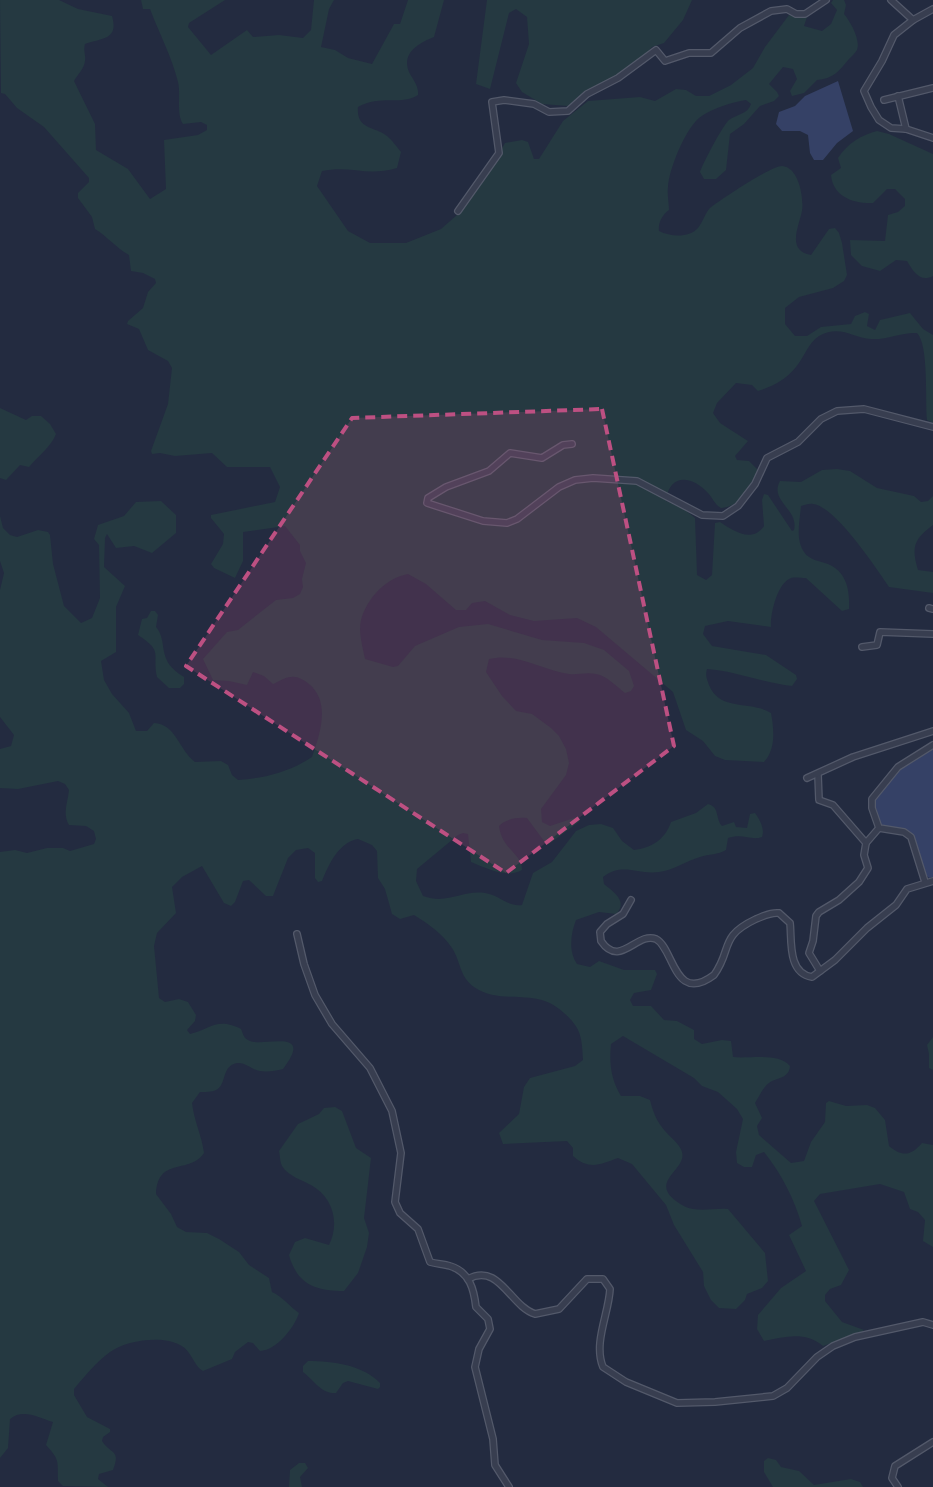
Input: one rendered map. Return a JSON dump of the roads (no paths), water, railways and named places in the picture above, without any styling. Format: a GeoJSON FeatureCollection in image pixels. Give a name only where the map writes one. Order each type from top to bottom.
{"type":"FeatureCollection","features":[{"type":"Feature","properties":{"kind":"street"},"geometry":{"type":"LineString","coordinates":[[458,211],[499,152],[492,102],[504,100],[534,104],[550,112],[568,111],[587,94],[613,80],[656,50],[665,61],[689,53],[711,52],[740,28],[771,11],[787,9],[796,14],[805,14],[826,0]]}},
{"type":"Feature","properties":{"kind":"street"},"geometry":{"type":"LineString","coordinates":[[891,0],[912,20]]}},
{"type":"Feature","properties":{"kind":"street"},"geometry":{"type":"LineString","coordinates":[[933,9],[912,20],[894,35],[882,61],[864,91],[870,107],[879,120],[891,128],[906,129],[933,138]]}},
{"type":"Feature","properties":{"kind":"street"},"geometry":{"type":"LineString","coordinates":[[884,100],[933,88]]}},
{"type":"Feature","properties":{"kind":"street"},"geometry":{"type":"LineString","coordinates":[[898,96],[906,129]]}},
{"type":"Feature","properties":{"kind":"street"},"geometry":{"type":"LineString","coordinates":[[572,444],[563,445],[542,458],[510,453],[489,471],[446,487],[426,500],[433,505],[483,521],[507,523],[517,519],[559,487],[575,480],[593,478],[637,482],[702,515],[723,516],[730,513],[752,489],[767,458],[798,442],[821,419],[837,411],[864,409],[933,427]]}},
{"type":"Feature","properties":{"kind":"street"},"geometry":{"type":"LineString","coordinates":[[862,647],[877,645],[880,632],[933,634]]}},
{"type":"Feature","properties":{"kind":"street"},"geometry":{"type":"LineString","coordinates":[[807,778],[818,775],[823,769],[853,757],[933,730]]}},
{"type":"Feature","properties":{"kind":"street"},"geometry":{"type":"LineString","coordinates":[[879,828],[872,808],[872,798],[898,767],[933,745]]}},
{"type":"Feature","properties":{"kind":"street"},"geometry":{"type":"LineString","coordinates":[[818,775],[819,800],[833,805],[866,844]]}},
{"type":"Feature","properties":{"kind":"street"},"geometry":{"type":"LineString","coordinates":[[820,971],[809,953],[816,916],[819,912],[839,900],[865,875],[868,868],[864,855],[866,844],[879,828]]}},
{"type":"Feature","properties":{"kind":"street"},"geometry":{"type":"LineString","coordinates":[[879,828],[904,832],[911,837],[925,882]]}},
{"type":"Feature","properties":{"kind":"street"},"geometry":{"type":"LineString","coordinates":[[631,900],[623,914],[603,928],[600,936],[603,945],[620,951],[631,948],[644,938],[657,940],[665,947],[676,972],[688,981],[704,981],[714,975],[725,948],[734,934],[747,924],[774,912],[783,915],[790,923],[790,944],[795,962],[808,977],[820,971],[850,946],[867,928],[896,905],[907,889],[933,881]]}},
{"type":"Feature","properties":{"kind":"street"},"geometry":{"type":"LineString","coordinates":[[297,934],[304,964],[315,995],[332,1024],[370,1068],[392,1112],[401,1153],[395,1196],[398,1208],[418,1229],[430,1262],[457,1268],[468,1279],[476,1295],[476,1307],[488,1319],[490,1329],[479,1349],[475,1367],[493,1439],[495,1465],[509,1487]]}},
{"type":"Feature","properties":{"kind":"street"},"geometry":{"type":"LineString","coordinates":[[468,1279],[483,1276],[498,1280],[524,1308],[535,1314],[559,1309],[587,1279],[592,1277],[603,1279],[610,1289],[603,1321],[600,1355],[602,1367],[607,1372],[634,1386],[676,1403],[715,1402],[773,1396],[787,1388],[817,1357],[833,1346],[855,1337],[923,1322],[933,1325]]}},
{"type":"Feature","properties":{"kind":"street"},"geometry":{"type":"LineString","coordinates":[[898,1487],[892,1478],[895,1466],[933,1442]]}},
{"type":"Feature","properties":{"kind":"water"},"geometry":{"type":"Polygon","coordinates":[[[838,81],[853,131],[837,143],[823,160],[814,160],[810,153],[808,135],[800,131],[782,131],[776,124],[779,112],[795,106],[805,96],[838,81]]]}},
{"type":"Feature","properties":{"kind":"water"},"geometry":{"type":"Polygon","coordinates":[[[933,749],[933,877],[929,878],[925,874],[913,835],[906,830],[881,825],[878,822],[875,801],[899,770],[933,749]]]}}]}
